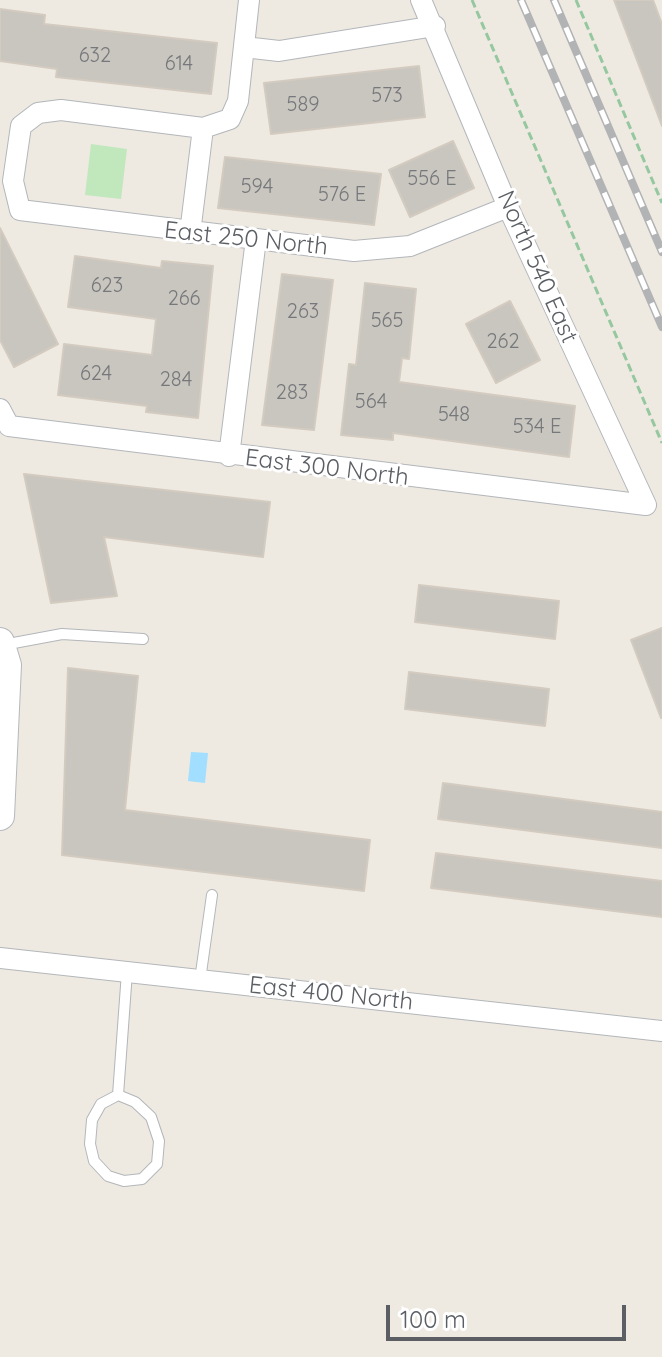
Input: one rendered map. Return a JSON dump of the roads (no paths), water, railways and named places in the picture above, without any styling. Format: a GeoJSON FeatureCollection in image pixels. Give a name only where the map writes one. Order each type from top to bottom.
{"type":"FeatureCollection","features":[{"type":"Feature","properties":{"kind":"main road"},"geometry":{"type":"LineString","coordinates":[[0,644],[7,665],[0,816]]}},
{"type":"Feature","properties":{"kind":"street"},"geometry":{"type":"LineString","coordinates":[[6,181],[21,126],[38,113],[61,110],[203,128],[230,119],[238,101],[249,0]]}},
{"type":"Feature","properties":{"kind":"street","name":"North 540 East"},"geometry":{"type":"LineString","coordinates":[[421,0],[435,26],[508,207],[646,505]]}},
{"type":"Feature","properties":{"kind":"street"},"geometry":{"type":"LineString","coordinates":[[244,47],[279,51],[435,26]]}},
{"type":"Feature","properties":{"kind":"street"},"geometry":{"type":"LineString","coordinates":[[190,233],[203,128]]}},
{"type":"Feature","properties":{"kind":"street","name":"East 250 North"},"geometry":{"type":"LineString","coordinates":[[6,181],[20,210],[354,251],[410,246],[508,207]]}},
{"type":"Feature","properties":{"kind":"street"},"geometry":{"type":"LineString","coordinates":[[229,456],[256,239]]}},
{"type":"Feature","properties":{"kind":"street","name":"East 300 North"},"geometry":{"type":"LineString","coordinates":[[4,418],[229,456],[646,505]]}},
{"type":"Feature","properties":{"kind":"street","name":"East 400 North"},"geometry":{"type":"LineString","coordinates":[[0,958],[662,1031]]}},
{"type":"Feature","properties":{"kind":"lane"},"geometry":{"type":"LineString","coordinates":[[0,644],[62,634],[143,639]]}},
{"type":"Feature","properties":{"kind":"lane"},"geometry":{"type":"LineString","coordinates":[[200,980],[212,895]]}},
{"type":"Feature","properties":{"kind":"lane"},"geometry":{"type":"LineString","coordinates":[[118,1095],[127,972]]}},
{"type":"Feature","properties":{"kind":"lane"},"geometry":{"type":"LineString","coordinates":[[118,1095],[135,1102],[151,1117],[159,1141],[157,1164],[142,1179],[124,1181],[108,1176],[94,1161],[90,1144],[92,1120],[101,1104],[118,1095]]}},
{"type":"Feature","properties":{"kind":"water"},"geometry":{"type":"Polygon","coordinates":[[[191,752],[208,753],[205,783],[188,781],[191,752]]]}},
{"type":"Feature","properties":{"kind":"railway"},"geometry":{"type":"LineString","coordinates":[[521,0],[662,327]]}},
{"type":"Feature","properties":{"kind":"railway"},"geometry":{"type":"LineString","coordinates":[[554,0],[662,252]]}}]}
